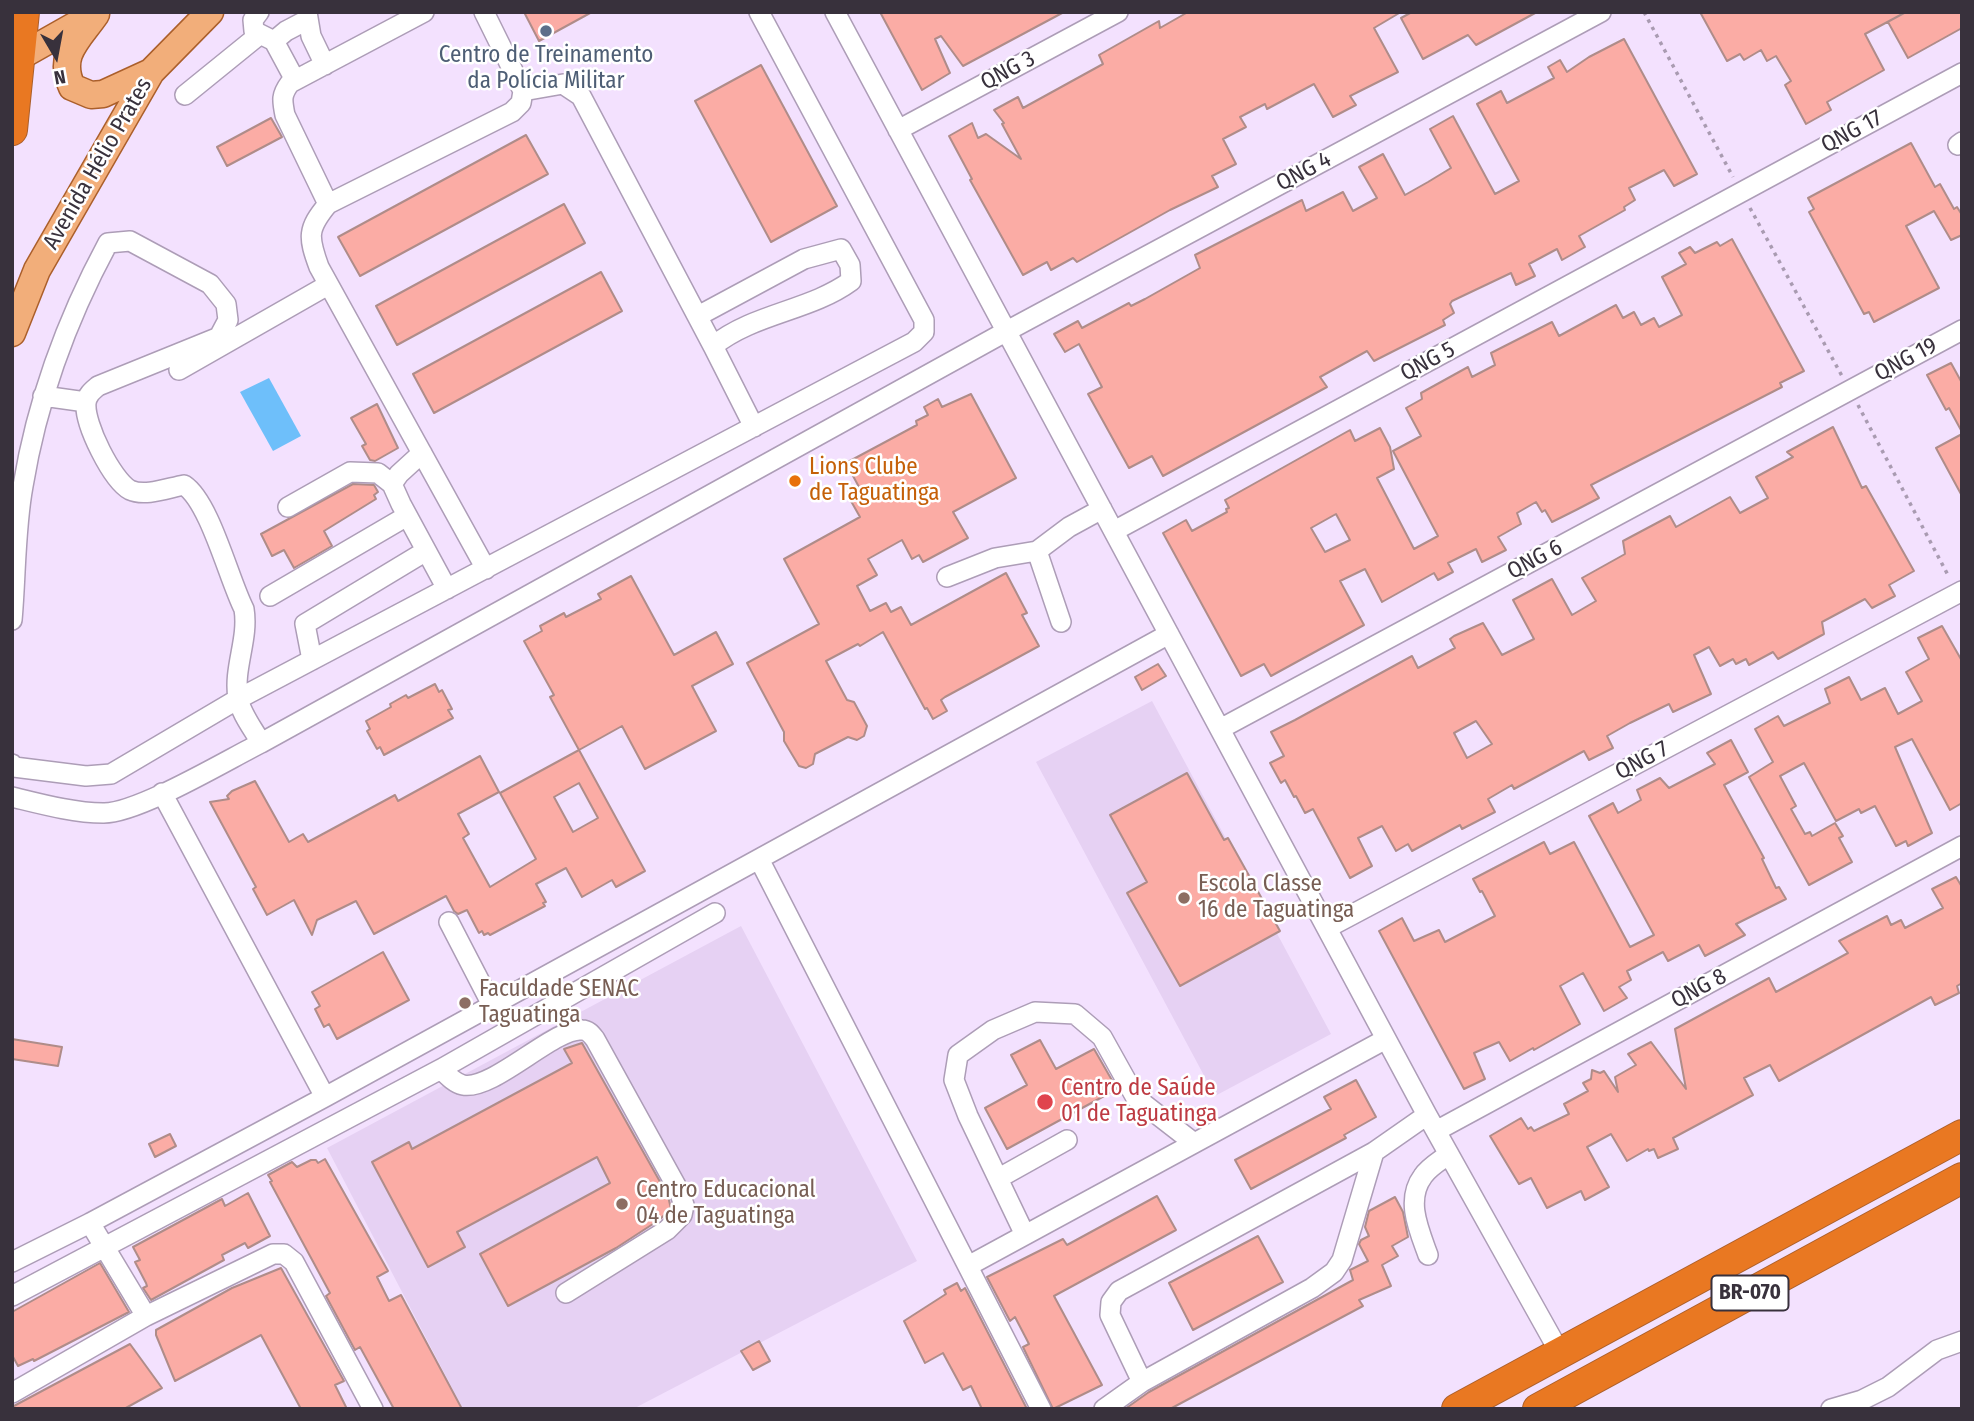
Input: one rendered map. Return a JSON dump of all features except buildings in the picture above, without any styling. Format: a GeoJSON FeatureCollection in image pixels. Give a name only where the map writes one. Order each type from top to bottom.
{"type":"FeatureCollection","features":[{"type":"Feature","properties":{"kind":"highway"},"geometry":{"type":"LineString","coordinates":[[12,130],[16,60],[24,12]]}},
{"type":"Feature","properties":{"kind":"highway","name":"BR-070"},"geometry":{"type":"LineString","coordinates":[[1457,1409],[1962,1135]]}},
{"type":"Feature","properties":{"kind":"highway","name":"BR-070"},"geometry":{"type":"LineString","coordinates":[[1538,1409],[1962,1178]]}},
{"type":"Feature","properties":{"kind":"main road","name":"Avenida Hélio Prates"},"geometry":{"type":"LineString","coordinates":[[12,333],[37,270],[150,72],[210,12]]}},
{"type":"Feature","properties":{"kind":"main road"},"geometry":{"type":"LineString","coordinates":[[16,60],[97,13]]}},
{"type":"Feature","properties":{"kind":"main road"},"geometry":{"type":"LineString","coordinates":[[97,13],[70,51],[65,73],[72,87],[91,95],[103,94],[150,72]]}},
{"type":"Feature","properties":{"kind":"street"},"geometry":{"type":"LineString","coordinates":[[259,12],[252,27],[267,38],[295,80]]}},
{"type":"Feature","properties":{"kind":"street"},"geometry":{"type":"LineString","coordinates":[[328,204],[285,115],[281,99],[284,91],[295,80],[424,12]]}},
{"type":"Feature","properties":{"kind":"street"},"geometry":{"type":"LineString","coordinates":[[484,12],[523,91],[521,103],[512,112],[328,204],[314,221],[309,241],[328,285],[486,569]]}},
{"type":"Feature","properties":{"kind":"street"},"geometry":{"type":"LineString","coordinates":[[12,764],[14,767],[86,776],[111,774],[238,699],[914,342],[924,332],[924,320],[759,12]]}},
{"type":"Feature","properties":{"kind":"street"},"geometry":{"type":"LineString","coordinates":[[835,12],[1431,1123],[1560,1353]]}},
{"type":"Feature","properties":{"kind":"street","name":"QNG 3"},"geometry":{"type":"LineString","coordinates":[[898,130],[1118,12]]}},
{"type":"Feature","properties":{"kind":"street","name":"QNG 4"},"geometry":{"type":"LineString","coordinates":[[12,797],[104,813],[130,808],[162,793],[261,743],[1007,331],[1601,12]]}},
{"type":"Feature","properties":{"kind":"street"},"geometry":{"type":"LineString","coordinates":[[185,95],[267,38],[286,31],[307,16],[311,36],[324,65]]}},
{"type":"Feature","properties":{"kind":"street","name":"QNG 17"},"geometry":{"type":"LineString","coordinates":[[1742,192],[1962,73]]}},
{"type":"Feature","properties":{"kind":"street"},"geometry":{"type":"LineString","coordinates":[[523,91],[563,84],[581,96],[754,427]]}},
{"type":"Feature","properties":{"kind":"street","name":"QNG 5"},"geometry":{"type":"LineString","coordinates":[[1114,531],[1742,192]]}},
{"type":"Feature","properties":{"kind":"street"},"geometry":{"type":"LineString","coordinates":[[12,620],[22,487],[43,397],[84,288],[108,243],[130,241],[210,284],[226,304],[229,320],[219,337],[98,386],[90,393],[86,402],[87,418],[92,434],[114,472],[128,489],[140,493],[184,485],[190,489],[208,521],[244,609],[246,620],[238,672],[238,699],[261,743]]}},
{"type":"Feature","properties":{"kind":"street"},"geometry":{"type":"LineString","coordinates":[[698,316],[804,259],[841,249],[850,265],[851,281],[835,292],[758,320],[713,346]]}},
{"type":"Feature","properties":{"kind":"street"},"geometry":{"type":"LineString","coordinates":[[179,370],[328,285]]}},
{"type":"Feature","properties":{"kind":"street","name":"QNG 19"},"geometry":{"type":"LineString","coordinates":[[1850,390],[1962,330]]}},
{"type":"Feature","properties":{"kind":"street","name":"QNG 6"},"geometry":{"type":"LineString","coordinates":[[1220,729],[1850,390]]}},
{"type":"Feature","properties":{"kind":"street"},"geometry":{"type":"LineString","coordinates":[[43,397],[86,402]]}},
{"type":"Feature","properties":{"kind":"street"},"geometry":{"type":"LineString","coordinates":[[392,484],[422,453]]}},
{"type":"Feature","properties":{"kind":"street"},"geometry":{"type":"LineString","coordinates":[[288,507],[350,472],[378,473],[392,484],[447,589]]}},
{"type":"Feature","properties":{"kind":"street"},"geometry":{"type":"LineString","coordinates":[[947,577],[995,558],[1037,551],[1069,527],[1102,509]]}},
{"type":"Feature","properties":{"kind":"street"},"geometry":{"type":"LineString","coordinates":[[270,596],[407,516]]}},
{"type":"Feature","properties":{"kind":"street"},"geometry":{"type":"LineString","coordinates":[[312,660],[305,624],[426,551]]}},
{"type":"Feature","properties":{"kind":"street"},"geometry":{"type":"LineString","coordinates":[[1037,551],[1061,622]]}},
{"type":"Feature","properties":{"kind":"street","name":"QNG 7"},"geometry":{"type":"LineString","coordinates":[[1326,928],[1960,592]]}},
{"type":"Feature","properties":{"kind":"street"},"geometry":{"type":"LineString","coordinates":[[12,1262],[325,1097],[1169,634]]}},
{"type":"Feature","properties":{"kind":"street"},"geometry":{"type":"LineString","coordinates":[[162,793],[325,1097]]}},
{"type":"Feature","properties":{"kind":"street","name":"QNG 8"},"geometry":{"type":"LineString","coordinates":[[1142,1382],[1110,1315],[1111,1303],[1119,1291],[1374,1152],[1962,846]]}},
{"type":"Feature","properties":{"kind":"street"},"geometry":{"type":"LineString","coordinates":[[759,859],[1041,1409]]}},
{"type":"Feature","properties":{"kind":"street"},"geometry":{"type":"LineString","coordinates":[[12,1296],[441,1069],[715,913]]}},
{"type":"Feature","properties":{"kind":"street"},"geometry":{"type":"LineString","coordinates":[[449,922],[492,1005]]}},
{"type":"Feature","properties":{"kind":"street"},"geometry":{"type":"LineString","coordinates":[[1025,1235],[968,1116],[954,1080],[958,1055],[993,1030],[1035,1012],[1075,1014],[1102,1037],[1136,1098],[1194,1143]]}},
{"type":"Feature","properties":{"kind":"street"},"geometry":{"type":"LineString","coordinates":[[441,1069],[454,1081],[462,1085],[472,1085],[579,1029],[588,1031],[595,1039],[679,1191],[684,1205],[682,1215],[667,1230],[566,1293]]}},
{"type":"Feature","properties":{"kind":"street"},"geometry":{"type":"LineString","coordinates":[[968,1266],[1386,1039]]}},
{"type":"Feature","properties":{"kind":"street"},"geometry":{"type":"LineString","coordinates":[[999,1178],[1067,1140]]}},
{"type":"Feature","properties":{"kind":"street"},"geometry":{"type":"LineString","coordinates":[[1104,1409],[1142,1382],[1312,1288],[1334,1272],[1342,1260],[1374,1152]]}},
{"type":"Feature","properties":{"kind":"street"},"geometry":{"type":"LineString","coordinates":[[1428,1255],[1414,1215],[1416,1188],[1424,1175],[1448,1154]]}},
{"type":"Feature","properties":{"kind":"street"},"geometry":{"type":"LineString","coordinates":[[90,1223],[146,1317]]}},
{"type":"Feature","properties":{"kind":"street"},"geometry":{"type":"LineString","coordinates":[[12,1393],[146,1317],[273,1254],[284,1254],[294,1262],[373,1409]]}},
{"type":"Feature","properties":{"kind":"street"},"geometry":{"type":"LineString","coordinates":[[1832,1409],[1862,1400],[1888,1387],[1937,1350],[1962,1341]]}},
{"type":"Feature","properties":{"kind":"path"},"geometry":{"type":"LineString","coordinates":[[1644,12],[1960,592]]}},
{"type":"Feature","properties":{"kind":"shaded area","name":"Escola Classe 16 de Taguatinga"},"geometry":{"type":"Polygon","coordinates":[[[1152,701],[1331,1034],[1215,1096],[1036,762],[1152,701]]]}},
{"type":"Feature","properties":{"kind":"shaded area","name":"Centro Educacional 04 de Taguatinga"},"geometry":{"type":"Polygon","coordinates":[[[741,926],[917,1261],[633,1409],[463,1409],[327,1148],[741,926]]]}},
{"type":"Feature","properties":{"kind":"water"},"geometry":{"type":"Polygon","coordinates":[[[269,378],[301,436],[273,451],[240,392],[269,378]]]}},
{"type":"Feature","properties":{"kind":"place","name":"Centro de Treinamento da Polícia Militar"},"geometry":{"type":"Point","coordinates":[546,31]}},
{"type":"Feature","properties":{"kind":"place","name":"Lions Clube de Taguatinga"},"geometry":{"type":"Point","coordinates":[795,481]}},
{"type":"Feature","properties":{"kind":"place","name":"Escola Classe 16 de Taguatinga"},"geometry":{"type":"Point","coordinates":[1184,898]}},
{"type":"Feature","properties":{"kind":"place","name":"Faculdade SENAC Taguatinga"},"geometry":{"type":"Point","coordinates":[465,1003]}},
{"type":"Feature","properties":{"kind":"place","name":"Centro de Saúde 01 de Taguatinga"},"geometry":{"type":"Point","coordinates":[1045,1102]}},
{"type":"Feature","properties":{"kind":"place","name":"Centro Educacional 04 de Taguatinga"},"geometry":{"type":"Point","coordinates":[622,1204]}}]}
